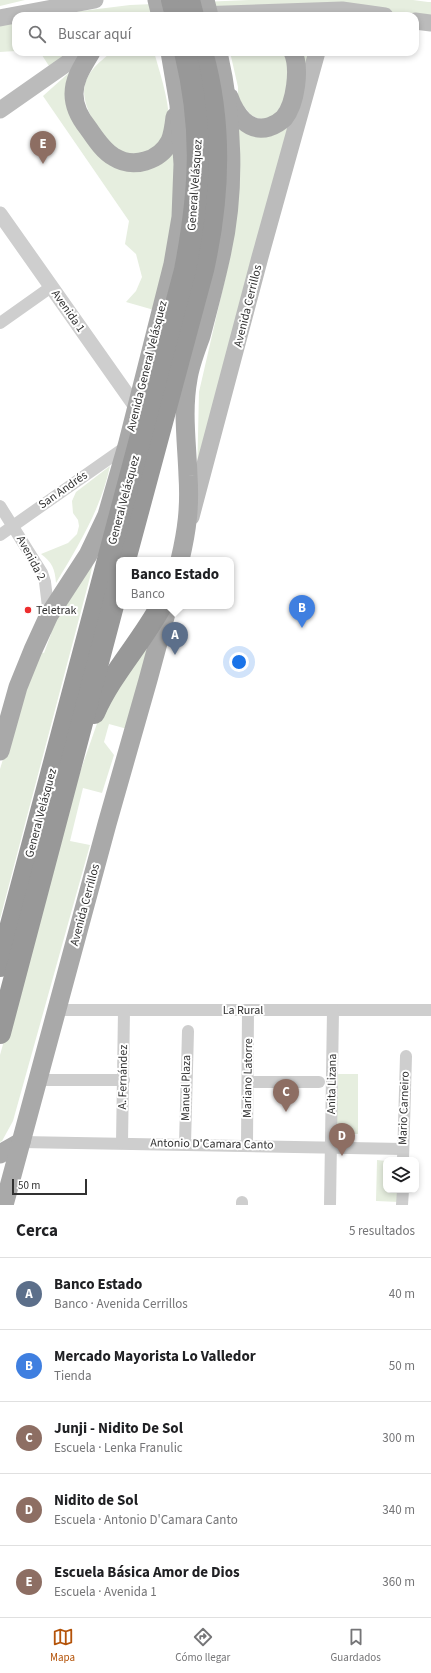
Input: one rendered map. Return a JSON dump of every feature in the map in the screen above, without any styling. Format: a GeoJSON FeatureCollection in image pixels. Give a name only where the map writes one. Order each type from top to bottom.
{"type":"FeatureCollection","features":[{"type":"Feature","properties":{"kind":"highway"},"geometry":{"type":"LineString","coordinates":[[172,0],[175,12]]}},
{"type":"Feature","properties":{"kind":"highway"},"geometry":{"type":"LineString","coordinates":[[189,0],[207,12]]}},
{"type":"Feature","properties":{"kind":"highway","name":"General Velásquez"},"geometry":{"type":"LineString","coordinates":[[0,966],[190,247],[196,203],[199,153],[196,106],[186,56]]}},
{"type":"Feature","properties":{"kind":"highway","name":"General Velásquez"},"geometry":{"type":"LineString","coordinates":[[126,557],[203,270],[212,228],[216,172],[216,139],[212,101],[203,56]]}},
{"type":"Feature","properties":{"kind":"highway"},"geometry":{"type":"LineString","coordinates":[[140,557],[188,379]]}},
{"type":"Feature","properties":{"kind":"highway"},"geometry":{"type":"LineString","coordinates":[[72,696],[90,595],[107,515]]}},
{"type":"Feature","properties":{"kind":"highway","name":"General Velásquez"},"geometry":{"type":"LineString","coordinates":[[0,1033],[116,594]]}},
{"type":"Feature","properties":{"kind":"highway"},"geometry":{"type":"LineString","coordinates":[[102,695],[125,609]]}},
{"type":"Feature","properties":{"kind":"highway"},"geometry":{"type":"LineString","coordinates":[[73,755],[102,695],[160,609]]}},
{"type":"Feature","properties":{"kind":"main road"},"geometry":{"type":"LineString","coordinates":[[32,12],[95,0]]}},
{"type":"Feature","properties":{"kind":"main road"},"geometry":{"type":"LineString","coordinates":[[157,0],[160,12]]}},
{"type":"Feature","properties":{"kind":"main road"},"geometry":{"type":"LineString","coordinates":[[207,12],[342,10],[356,12]]}},
{"type":"Feature","properties":{"kind":"main road"},"geometry":{"type":"LineString","coordinates":[[0,18],[12,16]]}},
{"type":"Feature","properties":{"kind":"main road"},"geometry":{"type":"LineString","coordinates":[[419,22],[431,23]]}},
{"type":"Feature","properties":{"kind":"main road"},"geometry":{"type":"LineString","coordinates":[[419,28],[431,28]]}},
{"type":"Feature","properties":{"kind":"main road"},"geometry":{"type":"LineString","coordinates":[[0,110],[77,56]]}},
{"type":"Feature","properties":{"kind":"main road"},"geometry":{"type":"LineString","coordinates":[[89,56],[76,83],[74,96],[76,109],[84,123],[100,144],[115,158],[128,162],[142,162],[155,157],[169,142],[174,120],[174,74]]}},
{"type":"Feature","properties":{"kind":"main road","name":"Avenida General Velásquez"},"geometry":{"type":"LineString","coordinates":[[0,751],[18,687],[50,615],[88,555],[107,515],[173,264],[181,217],[183,148],[171,56]]}},
{"type":"Feature","properties":{"kind":"main road"},"geometry":{"type":"LineString","coordinates":[[219,56],[232,105],[243,122],[254,127],[265,128],[283,119],[291,103],[297,74],[294,56]]}},
{"type":"Feature","properties":{"kind":"main road","name":"Avenida Cerrillos"},"geometry":{"type":"LineString","coordinates":[[181,557],[316,56]]}},
{"type":"Feature","properties":{"kind":"main road"},"geometry":{"type":"LineString","coordinates":[[187,532],[188,478],[185,422],[188,379],[220,263],[227,223],[230,183],[230,146],[224,78]]}},
{"type":"Feature","properties":{"kind":"main road","name":"Avenida Cerrillos"},"geometry":{"type":"LineString","coordinates":[[4,1205],[56,1010],[167,609]]}},
{"type":"Feature","properties":{"kind":"main road"},"geometry":{"type":"LineString","coordinates":[[0,1154],[21,1142]]}},
{"type":"Feature","properties":{"kind":"street","name":"Avenida 1"},"geometry":{"type":"LineString","coordinates":[[0,214],[136,408]]}},
{"type":"Feature","properties":{"kind":"street"},"geometry":{"type":"LineString","coordinates":[[0,323],[52,287]]}},
{"type":"Feature","properties":{"kind":"street","name":"San Andrés"},"geometry":{"type":"LineString","coordinates":[[0,535],[126,446]]}},
{"type":"Feature","properties":{"kind":"street","name":"Avenida 2"},"geometry":{"type":"LineString","coordinates":[[0,506],[42,573],[45,582],[50,615]]}},
{"type":"Feature","properties":{"kind":"street","name":"La Rural"},"geometry":{"type":"LineString","coordinates":[[56,1010],[431,1010]]}},
{"type":"Feature","properties":{"kind":"street","name":"A. Fernández"},"geometry":{"type":"LineString","coordinates":[[122,1143],[124,1010]]}},
{"type":"Feature","properties":{"kind":"street","name":"Mariano Latorre"},"geometry":{"type":"LineString","coordinates":[[247,1145],[248,1010]]}},
{"type":"Feature","properties":{"kind":"street","name":"Anita Lizana"},"geometry":{"type":"LineString","coordinates":[[330,1205],[333,1010]]}},
{"type":"Feature","properties":{"kind":"street","name":"Manuel Plaza"},"geometry":{"type":"LineString","coordinates":[[185,1144],[188,1031]]}},
{"type":"Feature","properties":{"kind":"street","name":"Mario Carneiro"},"geometry":{"type":"LineString","coordinates":[[403,1154],[406,1056]]}},
{"type":"Feature","properties":{"kind":"street"},"geometry":{"type":"LineString","coordinates":[[38,1080],[124,1080]]}},
{"type":"Feature","properties":{"kind":"street"},"geometry":{"type":"LineString","coordinates":[[248,1082],[320,1082]]}},
{"type":"Feature","properties":{"kind":"street","name":"Antonio D'Camara Canto"},"geometry":{"type":"LineString","coordinates":[[21,1142],[331,1146],[403,1154]]}},
{"type":"Feature","properties":{"kind":"street"},"geometry":{"type":"LineString","coordinates":[[402,1193],[402,1205]]}},
{"type":"Feature","properties":{"kind":"green space"},"geometry":{"type":"Polygon","coordinates":[[[0,0],[25,0],[0,6],[0,0]]]}},
{"type":"Feature","properties":{"kind":"green space"},"geometry":{"type":"Polygon","coordinates":[[[249,0],[413,0],[431,2],[431,20],[419,17],[419,12],[385,12],[369,9],[220,9],[186,12],[73,12],[130,5],[249,0]]]}},
{"type":"Feature","properties":{"kind":"green space"},"geometry":{"type":"Polygon","coordinates":[[[12,21],[12,51],[0,52],[0,23],[12,21]]]}},
{"type":"Feature","properties":{"kind":"green space"},"geometry":{"type":"Polygon","coordinates":[[[43,56],[65,56],[49,66],[43,56]]]}},
{"type":"Feature","properties":{"kind":"green space"},"geometry":{"type":"Polygon","coordinates":[[[107,56],[155,56],[167,100],[169,119],[166,133],[153,151],[129,156],[106,142],[98,130],[88,109],[84,90],[89,74],[107,56]]]}},
{"type":"Feature","properties":{"kind":"green space"},"geometry":{"type":"Polygon","coordinates":[[[231,56],[289,56],[286,97],[274,117],[263,119],[251,115],[242,104],[238,96],[238,87],[231,56]]]}},
{"type":"Feature","properties":{"kind":"green space"},"geometry":{"type":"Polygon","coordinates":[[[300,56],[310,56],[197,478],[199,392],[231,253],[236,121],[272,130],[300,56]]]}},
{"type":"Feature","properties":{"kind":"green space"},"geometry":{"type":"Polygon","coordinates":[[[72,70],[67,87],[123,167],[178,138],[172,242],[154,310],[126,302],[136,291],[142,277],[136,254],[125,244],[129,221],[43,96],[72,70]]]}},
{"type":"Feature","properties":{"kind":"green space"},"geometry":{"type":"Polygon","coordinates":[[[110,466],[95,512],[56,583],[52,566],[41,554],[68,543],[77,534],[79,526],[78,520],[73,513],[72,501],[76,492],[110,466]]]}},
{"type":"Feature","properties":{"kind":"green space"},"geometry":{"type":"Polygon","coordinates":[[[95,553],[0,919],[0,769],[36,651],[44,653],[51,634],[45,631],[95,553]]]}},
{"type":"Feature","properties":{"kind":"green space"},"geometry":{"type":"Polygon","coordinates":[[[159,626],[131,730],[109,724],[104,742],[114,755],[102,793],[83,788],[70,841],[90,845],[13,1121],[0,1142],[0,1055],[78,778],[100,715],[159,626]]]}},
{"type":"Feature","properties":{"kind":"green space"},"geometry":{"type":"Polygon","coordinates":[[[336,1074],[358,1074],[358,1134],[336,1134],[336,1074]]]}},
{"type":"Feature","properties":{"kind":"green space"},"geometry":{"type":"Polygon","coordinates":[[[377,1160],[383,1161],[383,1193],[399,1193],[399,1202],[376,1201],[377,1160]]]}},
{"type":"Feature","properties":{"kind":"place","name":"Escuela Básica Amor de Dios"},"geometry":{"type":"Point","coordinates":[43,164]}},
{"type":"Feature","properties":{"kind":"place","name":"Teletrak"},"geometry":{"type":"Point","coordinates":[28,610]}},
{"type":"Feature","properties":{"kind":"place","name":"Mercado Mayorista Lo Valledor"},"geometry":{"type":"Point","coordinates":[302,628]}},
{"type":"Feature","properties":{"kind":"place","name":"Banco Estado"},"geometry":{"type":"Point","coordinates":[175,655]}},
{"type":"Feature","properties":{"kind":"place","name":"Junji - Nidito De Sol"},"geometry":{"type":"Point","coordinates":[286,1112]}},
{"type":"Feature","properties":{"kind":"place","name":"Nidito de Sol"},"geometry":{"type":"Point","coordinates":[342,1156]}}]}
